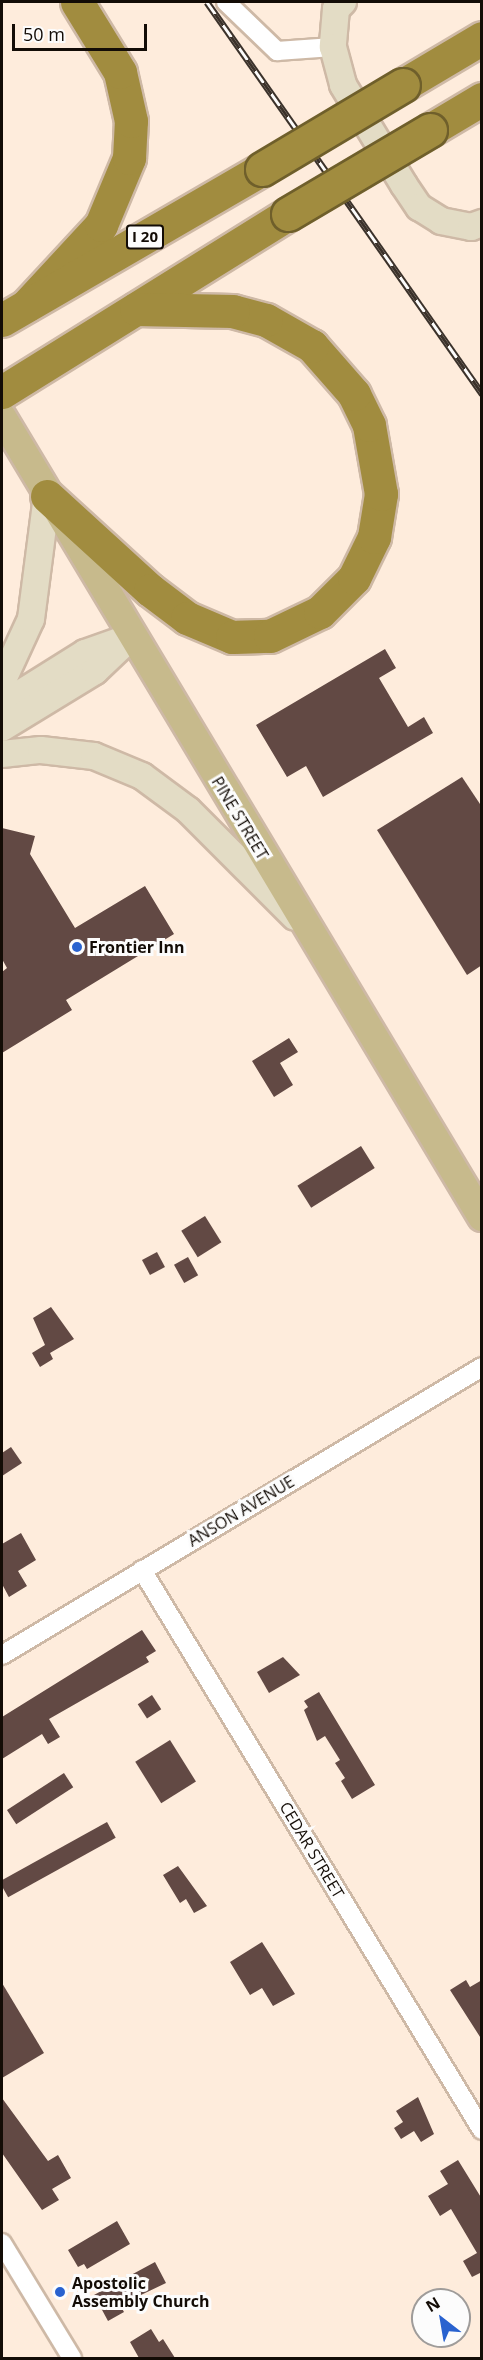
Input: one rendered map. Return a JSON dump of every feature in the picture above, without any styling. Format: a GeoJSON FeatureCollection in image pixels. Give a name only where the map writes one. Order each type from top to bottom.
{"type":"FeatureCollection","features":[{"type":"Feature","properties":{"kind":"highway"},"geometry":{"type":"LineString","coordinates":[[14,313],[101,225],[129,158],[131,121],[120,72],[77,2]]}},
{"type":"Feature","properties":{"kind":"highway","name":"I 20"},"geometry":{"type":"LineString","coordinates":[[14,313],[262,170],[482,38]]}},
{"type":"Feature","properties":{"kind":"highway"},"geometry":{"type":"LineString","coordinates":[[2,392],[288,214],[482,99]]}},
{"type":"Feature","properties":{"kind":"highway"},"geometry":{"type":"LineString","coordinates":[[47,496],[150,590],[187,618],[232,637],[270,636],[320,612],[354,578],[374,537],[381,494],[369,425],[354,394],[312,346],[266,320],[233,311],[136,309]]}},
{"type":"Feature","properties":{"kind":"main road"},"geometry":{"type":"LineString","coordinates":[[343,2],[336,9],[333,47],[343,85],[419,207],[441,221],[471,227],[482,223]]}},
{"type":"Feature","properties":{"kind":"main road","name":"PINE STREET"},"geometry":{"type":"LineString","coordinates":[[2,417],[131,637],[482,1217]]}},
{"type":"Feature","properties":{"kind":"main road"},"geometry":{"type":"LineString","coordinates":[[2,682],[32,619],[47,496]]}},
{"type":"Feature","properties":{"kind":"main road"},"geometry":{"type":"LineString","coordinates":[[2,705],[85,653],[131,637]]}},
{"type":"Feature","properties":{"kind":"main road"},"geometry":{"type":"LineString","coordinates":[[2,728],[95,671],[131,637]]}},
{"type":"Feature","properties":{"kind":"main road"},"geometry":{"type":"LineString","coordinates":[[2,754],[41,750],[94,756],[142,776],[188,810],[308,932]]}},
{"type":"Feature","properties":{"kind":"street"},"geometry":{"type":"LineString","coordinates":[[226,2],[277,51],[333,47]]}},
{"type":"Feature","properties":{"kind":"street","name":"ANSON AVENUE"},"geometry":{"type":"LineString","coordinates":[[2,1655],[482,1367]]}},
{"type":"Feature","properties":{"kind":"street","name":"CEDAR STREET"},"geometry":{"type":"LineString","coordinates":[[142,1570],[482,2130]]}},
{"type":"Feature","properties":{"kind":"street"},"geometry":{"type":"LineString","coordinates":[[2,2243],[72,2358]]}},
{"type":"Feature","properties":{"kind":"building"},"geometry":{"type":"Polygon","coordinates":[[[385,649],[396,668],[379,678],[408,727],[424,717],[433,733],[323,797],[306,766],[287,777],[256,725],[385,649]]]}},
{"type":"Feature","properties":{"kind":"building"},"geometry":{"type":"Polygon","coordinates":[[[462,777],[482,807],[482,965],[467,975],[377,830],[462,777]]]}},
{"type":"Feature","properties":{"kind":"building","name":"Frontier Inn"},"geometry":{"type":"Polygon","coordinates":[[[2,828],[35,836],[30,854],[75,928],[145,886],[174,934],[66,1000],[72,1010],[2,1053],[2,972],[7,968],[2,959],[2,828]]]}},
{"type":"Feature","properties":{"kind":"building"},"geometry":{"type":"Polygon","coordinates":[[[289,1038],[298,1052],[280,1063],[293,1085],[274,1097],[252,1061],[289,1038]]]}},
{"type":"Feature","properties":{"kind":"building"},"geometry":{"type":"Polygon","coordinates":[[[361,1146],[375,1168],[311,1208],[297,1186],[361,1146]]]}},
{"type":"Feature","properties":{"kind":"building"},"geometry":{"type":"Polygon","coordinates":[[[205,1216],[221,1242],[198,1257],[181,1231],[205,1216]]]}},
{"type":"Feature","properties":{"kind":"building"},"geometry":{"type":"Polygon","coordinates":[[[157,1252],[165,1267],[150,1275],[142,1260],[157,1252]]]}},
{"type":"Feature","properties":{"kind":"building"},"geometry":{"type":"Polygon","coordinates":[[[188,1257],[198,1275],[184,1283],[174,1265],[188,1257]]]}},
{"type":"Feature","properties":{"kind":"building"},"geometry":{"type":"Polygon","coordinates":[[[51,1307],[74,1339],[50,1353],[53,1359],[40,1367],[32,1353],[45,1345],[33,1318],[51,1307]]]}},
{"type":"Feature","properties":{"kind":"building"},"geometry":{"type":"Polygon","coordinates":[[[11,1447],[22,1463],[2,1476],[2,1453],[11,1447]]]}},
{"type":"Feature","properties":{"kind":"building"},"geometry":{"type":"Polygon","coordinates":[[[21,1533],[36,1560],[18,1571],[27,1586],[9,1597],[2,1584],[2,1544],[21,1533]]]}},
{"type":"Feature","properties":{"kind":"building"},"geometry":{"type":"Polygon","coordinates":[[[142,1630],[156,1651],[146,1657],[149,1662],[49,1719],[60,1737],[48,1744],[42,1734],[2,1759],[2,1717],[142,1630]]]}},
{"type":"Feature","properties":{"kind":"building"},"geometry":{"type":"Polygon","coordinates":[[[283,1657],[300,1675],[269,1693],[257,1672],[283,1657]]]}},
{"type":"Feature","properties":{"kind":"building"},"geometry":{"type":"Polygon","coordinates":[[[319,1692],[375,1785],[352,1799],[341,1781],[345,1778],[335,1763],[340,1760],[325,1736],[317,1741],[304,1710],[308,1707],[304,1701],[319,1692]]]}},
{"type":"Feature","properties":{"kind":"building"},"geometry":{"type":"Polygon","coordinates":[[[152,1695],[161,1709],[147,1719],[138,1704],[152,1695]]]}},
{"type":"Feature","properties":{"kind":"building"},"geometry":{"type":"Polygon","coordinates":[[[170,1740],[196,1782],[161,1803],[135,1762],[170,1740]]]}},
{"type":"Feature","properties":{"kind":"building"},"geometry":{"type":"Polygon","coordinates":[[[64,1773],[73,1787],[16,1824],[7,1810],[64,1773]]]}},
{"type":"Feature","properties":{"kind":"building"},"geometry":{"type":"Polygon","coordinates":[[[107,1822],[116,1838],[8,1897],[2,1886],[2,1880],[107,1822]]]}},
{"type":"Feature","properties":{"kind":"building"},"geometry":{"type":"Polygon","coordinates":[[[178,1866],[207,1906],[194,1913],[186,1899],[180,1903],[163,1875],[178,1866]]]}},
{"type":"Feature","properties":{"kind":"building"},"geometry":{"type":"Polygon","coordinates":[[[262,1942],[295,1994],[273,2006],[262,1988],[250,1995],[230,1962],[262,1942]]]}},
{"type":"Feature","properties":{"kind":"building"},"geometry":{"type":"Polygon","coordinates":[[[466,1980],[470,1987],[482,1980],[482,2040],[450,1990],[466,1980]]]}},
{"type":"Feature","properties":{"kind":"building"},"geometry":{"type":"Polygon","coordinates":[[[2,1983],[44,2053],[2,2078],[2,1983]]]}},
{"type":"Feature","properties":{"kind":"building"},"geometry":{"type":"Polygon","coordinates":[[[418,2097],[434,2134],[421,2142],[414,2131],[401,2139],[394,2128],[403,2122],[396,2111],[418,2097]]]}},
{"type":"Feature","properties":{"kind":"building"},"geometry":{"type":"Polygon","coordinates":[[[2,2098],[48,2161],[58,2155],[71,2178],[52,2189],[59,2200],[42,2210],[2,2153],[2,2098]]]}},
{"type":"Feature","properties":{"kind":"building"},"geometry":{"type":"Polygon","coordinates":[[[458,2160],[482,2199],[482,2272],[472,2277],[463,2261],[477,2253],[451,2209],[440,2216],[428,2196],[448,2184],[440,2171],[458,2160]]]}},
{"type":"Feature","properties":{"kind":"building"},"geometry":{"type":"Polygon","coordinates":[[[117,2221],[130,2244],[87,2269],[84,2264],[78,2267],[68,2250],[117,2221]]]}},
{"type":"Feature","properties":{"kind":"building"},"geometry":{"type":"Polygon","coordinates":[[[155,2262],[166,2283],[120,2305],[124,2312],[108,2321],[94,2295],[155,2262]]]}},
{"type":"Feature","properties":{"kind":"building"},"geometry":{"type":"Polygon","coordinates":[[[151,2329],[159,2342],[163,2339],[175,2358],[139,2358],[130,2342],[151,2329]]]}},
{"type":"Feature","properties":{"kind":"railway"},"geometry":{"type":"LineString","coordinates":[[207,2],[482,394]]}},
{"type":"Feature","properties":{"kind":"place","name":"Frontier Inn"},"geometry":{"type":"Point","coordinates":[77,947]}},
{"type":"Feature","properties":{"kind":"place","name":"Apostolic Assembly Church"},"geometry":{"type":"Point","coordinates":[60,2292]}}]}
